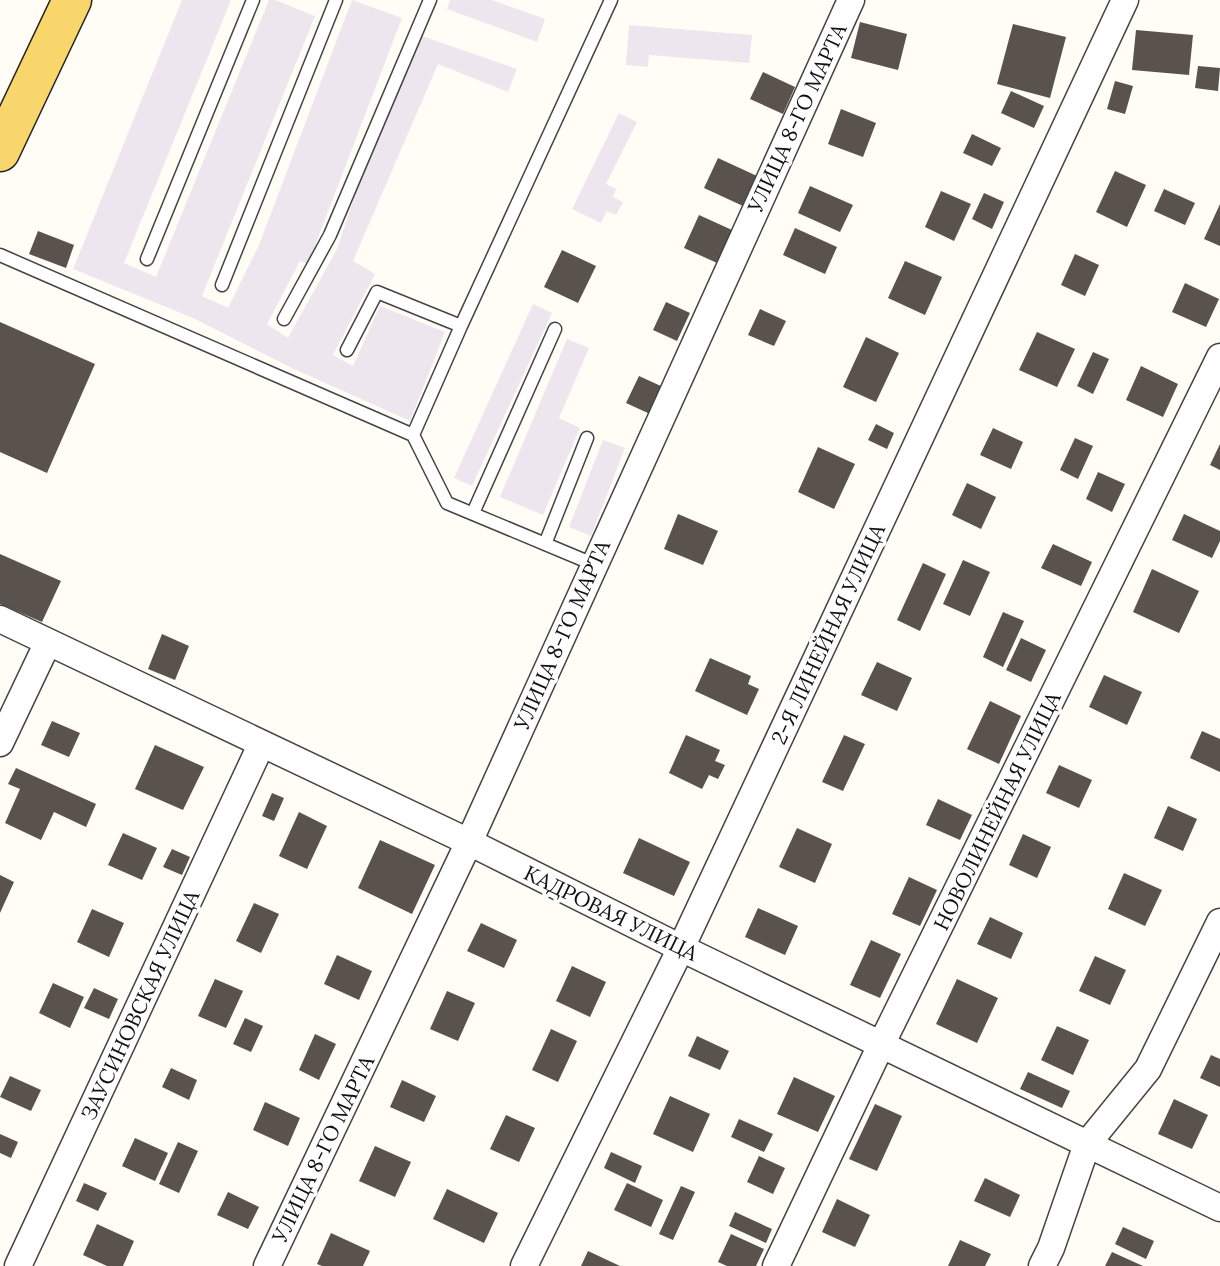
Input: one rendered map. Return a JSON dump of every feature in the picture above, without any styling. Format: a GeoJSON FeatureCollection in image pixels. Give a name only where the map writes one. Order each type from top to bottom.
{"type":"FeatureCollection","features":[{"type":"Feature","properties":{"kind":"main road"},"geometry":{"type":"LineString","coordinates":[[4,131],[72,0]]}},
{"type":"Feature","properties":{"kind":"street","name":"УЛИЦА 8-ГО МАРТА"},"geometry":{"type":"LineString","coordinates":[[267,1266],[469,842],[851,0]]}},
{"type":"Feature","properties":{"kind":"street","name":"2-Я ЛИНЕЙНАЯ УЛИЦА"},"geometry":{"type":"LineString","coordinates":[[524,1266],[681,948],[1125,0]]}},
{"type":"Feature","properties":{"kind":"street","name":"НОВОЛИНЕЙНАЯ УЛИЦА"},"geometry":{"type":"LineString","coordinates":[[776,1266],[881,1045],[1220,357]]}},
{"type":"Feature","properties":{"kind":"street","name":"КАДРОВАЯ УЛИЦА"},"geometry":{"type":"LineString","coordinates":[[0,619],[469,842],[681,948],[1220,1208]]}},
{"type":"Feature","properties":{"kind":"street"},"geometry":{"type":"LineString","coordinates":[[0,743],[47,642]]}},
{"type":"Feature","properties":{"kind":"street","name":"ЗАУСИНОВСКАЯ УЛИЦА"},"geometry":{"type":"LineString","coordinates":[[18,1266],[261,745]]}},
{"type":"Feature","properties":{"kind":"street"},"geometry":{"type":"LineString","coordinates":[[1042,1266],[1051,1248],[1087,1144],[1148,1069],[1220,922]]}},
{"type":"Feature","properties":{"kind":"lane"},"geometry":{"type":"LineString","coordinates":[[146,259],[253,0]]}},
{"type":"Feature","properties":{"kind":"lane"},"geometry":{"type":"LineString","coordinates":[[222,285],[336,0]]}},
{"type":"Feature","properties":{"kind":"lane"},"geometry":{"type":"LineString","coordinates":[[284,318],[330,235],[430,0]]}},
{"type":"Feature","properties":{"kind":"lane"},"geometry":{"type":"LineString","coordinates":[[413,435],[611,0]]}},
{"type":"Feature","properties":{"kind":"lane"},"geometry":{"type":"LineString","coordinates":[[0,255],[413,435],[447,503],[593,565]]}},
{"type":"Feature","properties":{"kind":"lane"},"geometry":{"type":"LineString","coordinates":[[347,351],[377,292],[461,326]]}},
{"type":"Feature","properties":{"kind":"lane"},"geometry":{"type":"LineString","coordinates":[[473,513],[555,329]]}},
{"type":"Feature","properties":{"kind":"lane"},"geometry":{"type":"LineString","coordinates":[[545,544],[587,438]]}},
{"type":"Feature","properties":{"kind":"shaded area"},"geometry":{"type":"Polygon","coordinates":[[[182,0],[231,0],[124,263],[156,277],[269,0],[315,16],[202,296],[228,308],[259,245],[352,0],[402,18],[308,264],[300,261],[267,324],[288,338],[337,249],[362,174],[422,36],[517,69],[508,92],[438,64],[353,261],[375,274],[333,355],[353,366],[380,306],[445,332],[410,421],[292,368],[193,318],[73,269],[182,0]]]}},
{"type":"Feature","properties":{"kind":"shaded area"},"geometry":{"type":"Polygon","coordinates":[[[450,0],[492,0],[545,19],[537,42],[447,9],[450,0]]]}},
{"type":"Feature","properties":{"kind":"shaded area"},"geometry":{"type":"Polygon","coordinates":[[[629,25],[752,35],[749,63],[649,55],[648,67],[626,65],[629,25]]]}},
{"type":"Feature","properties":{"kind":"shaded area"},"geometry":{"type":"Polygon","coordinates":[[[619,113],[637,122],[606,184],[616,189],[613,197],[623,202],[616,215],[607,211],[601,223],[572,209],[619,113]]]}},
{"type":"Feature","properties":{"kind":"shaded area"},"geometry":{"type":"Polygon","coordinates":[[[533,304],[552,313],[472,486],[454,478],[533,304]]]}},
{"type":"Feature","properties":{"kind":"shaded area"},"geometry":{"type":"Polygon","coordinates":[[[567,339],[589,348],[559,418],[580,428],[543,515],[500,497],[567,339]]]}},
{"type":"Feature","properties":{"kind":"shaded area"},"geometry":{"type":"Polygon","coordinates":[[[603,440],[625,448],[591,536],[569,527],[603,440]]]}},
{"type":"Feature","properties":{"kind":"building"},"geometry":{"type":"Polygon","coordinates":[[[860,22],[907,34],[898,70],[851,58],[860,22]]]}},
{"type":"Feature","properties":{"kind":"building"},"geometry":{"type":"Polygon","coordinates":[[[1013,24],[1066,37],[1050,98],[997,84],[1013,24]]]}},
{"type":"Feature","properties":{"kind":"building"},"geometry":{"type":"Polygon","coordinates":[[[1136,30],[1193,35],[1189,75],[1132,70],[1136,30]]]}},
{"type":"Feature","properties":{"kind":"building"},"geometry":{"type":"Polygon","coordinates":[[[1198,66],[1220,68],[1218,91],[1195,88],[1198,66]]]}},
{"type":"Feature","properties":{"kind":"building"},"geometry":{"type":"Polygon","coordinates":[[[763,72],[795,87],[783,114],[750,99],[763,72]]]}},
{"type":"Feature","properties":{"kind":"building"},"geometry":{"type":"Polygon","coordinates":[[[1115,81],[1133,86],[1125,114],[1107,109],[1115,81]]]}},
{"type":"Feature","properties":{"kind":"building"},"geometry":{"type":"Polygon","coordinates":[[[1011,91],[1044,106],[1034,128],[1001,113],[1011,91]]]}},
{"type":"Feature","properties":{"kind":"building"},"geometry":{"type":"Polygon","coordinates":[[[841,109],[876,123],[863,157],[828,144],[841,109]]]}},
{"type":"Feature","properties":{"kind":"building"},"geometry":{"type":"Polygon","coordinates":[[[972,134],[1001,148],[992,166],[963,153],[972,134]]]}},
{"type":"Feature","properties":{"kind":"building"},"geometry":{"type":"Polygon","coordinates":[[[718,158],[757,176],[743,206],[704,188],[718,158]]]}},
{"type":"Feature","properties":{"kind":"building"},"geometry":{"type":"Polygon","coordinates":[[[1115,171],[1146,185],[1127,227],[1096,212],[1115,171]]]}},
{"type":"Feature","properties":{"kind":"building"},"geometry":{"type":"Polygon","coordinates":[[[810,186],[853,205],[840,232],[798,213],[810,186]]]}},
{"type":"Feature","properties":{"kind":"building"},"geometry":{"type":"Polygon","coordinates":[[[1164,189],[1195,203],[1185,225],[1154,211],[1164,189]]]}},
{"type":"Feature","properties":{"kind":"building"},"geometry":{"type":"Polygon","coordinates":[[[941,191],[971,204],[954,241],[925,227],[941,191]]]}},
{"type":"Feature","properties":{"kind":"building"},"geometry":{"type":"Polygon","coordinates":[[[984,193],[1004,202],[992,229],[972,219],[984,193]]]}},
{"type":"Feature","properties":{"kind":"building"},"geometry":{"type":"Polygon","coordinates":[[[1220,204],[1220,246],[1204,239],[1220,204]]]}},
{"type":"Feature","properties":{"kind":"building"},"geometry":{"type":"Polygon","coordinates":[[[699,215],[732,230],[717,263],[684,248],[699,215]]]}},
{"type":"Feature","properties":{"kind":"building"},"geometry":{"type":"Polygon","coordinates":[[[795,228],[837,247],[825,274],[783,255],[795,228]]]}},
{"type":"Feature","properties":{"kind":"building"},"geometry":{"type":"Polygon","coordinates":[[[38,231],[74,245],[66,268],[29,254],[38,231]]]}},
{"type":"Feature","properties":{"kind":"building"},"geometry":{"type":"Polygon","coordinates":[[[562,250],[596,266],[578,303],[544,287],[562,250]]]}},
{"type":"Feature","properties":{"kind":"building"},"geometry":{"type":"Polygon","coordinates":[[[1075,254],[1099,265],[1085,296],[1061,285],[1075,254]]]}},
{"type":"Feature","properties":{"kind":"building"},"geometry":{"type":"Polygon","coordinates":[[[905,261],[942,277],[925,315],[888,298],[905,261]]]}},
{"type":"Feature","properties":{"kind":"building"},"geometry":{"type":"Polygon","coordinates":[[[1185,283],[1219,299],[1206,327],[1172,312],[1185,283]]]}},
{"type":"Feature","properties":{"kind":"building"},"geometry":{"type":"Polygon","coordinates":[[[666,302],[690,313],[677,341],[653,330],[666,302]]]}},
{"type":"Feature","properties":{"kind":"building"},"geometry":{"type":"Polygon","coordinates":[[[760,309],[786,321],[774,346],[748,335],[760,309]]]}},
{"type":"Feature","properties":{"kind":"building"},"geometry":{"type":"Polygon","coordinates":[[[0,322],[95,364],[47,473],[0,452],[0,322]]]}},
{"type":"Feature","properties":{"kind":"building"},"geometry":{"type":"Polygon","coordinates":[[[1037,332],[1075,349],[1057,387],[1019,370],[1037,332]]]}},
{"type":"Feature","properties":{"kind":"building"},"geometry":{"type":"Polygon","coordinates":[[[866,337],[899,353],[876,402],[843,387],[866,337]]]}},
{"type":"Feature","properties":{"kind":"building"},"geometry":{"type":"Polygon","coordinates":[[[1093,352],[1109,359],[1093,394],[1077,386],[1093,352]]]}},
{"type":"Feature","properties":{"kind":"building"},"geometry":{"type":"Polygon","coordinates":[[[1141,366],[1178,384],[1163,417],[1126,400],[1141,366]]]}},
{"type":"Feature","properties":{"kind":"building"},"geometry":{"type":"Polygon","coordinates":[[[639,376],[663,387],[650,414],[626,403],[639,376]]]}},
{"type":"Feature","properties":{"kind":"building"},"geometry":{"type":"Polygon","coordinates":[[[876,424],[894,433],[887,449],[868,440],[876,424]]]}},
{"type":"Feature","properties":{"kind":"building"},"geometry":{"type":"Polygon","coordinates":[[[993,428],[1023,442],[1011,469],[980,455],[993,428]]]}},
{"type":"Feature","properties":{"kind":"building"},"geometry":{"type":"Polygon","coordinates":[[[1075,438],[1093,446],[1078,479],[1060,470],[1075,438]]]}},
{"type":"Feature","properties":{"kind":"building"},"geometry":{"type":"Polygon","coordinates":[[[1220,444],[1220,470],[1210,465],[1220,444]]]}},
{"type":"Feature","properties":{"kind":"building"},"geometry":{"type":"Polygon","coordinates":[[[818,447],[855,464],[834,509],[798,492],[818,447]]]}},
{"type":"Feature","properties":{"kind":"building"},"geometry":{"type":"Polygon","coordinates":[[[1098,472],[1125,484],[1112,512],[1086,499],[1098,472]]]}},
{"type":"Feature","properties":{"kind":"building"},"geometry":{"type":"Polygon","coordinates":[[[967,483],[996,497],[981,529],[952,515],[967,483]]]}},
{"type":"Feature","properties":{"kind":"building"},"geometry":{"type":"Polygon","coordinates":[[[678,514],[718,531],[703,565],[664,549],[678,514]]]}},
{"type":"Feature","properties":{"kind":"building"},"geometry":{"type":"Polygon","coordinates":[[[1184,514],[1220,531],[1220,541],[1212,558],[1172,540],[1184,514]]]}},
{"type":"Feature","properties":{"kind":"building"},"geometry":{"type":"Polygon","coordinates":[[[1053,544],[1092,562],[1081,586],[1041,568],[1053,544]]]}},
{"type":"Feature","properties":{"kind":"building"},"geometry":{"type":"Polygon","coordinates":[[[0,554],[61,581],[42,622],[0,604],[0,554]]]}},
{"type":"Feature","properties":{"kind":"building"},"geometry":{"type":"Polygon","coordinates":[[[963,560],[990,572],[970,616],[943,604],[963,560]]]}},
{"type":"Feature","properties":{"kind":"building"},"geometry":{"type":"Polygon","coordinates":[[[923,563],[946,574],[920,631],[897,620],[923,563]]]}},
{"type":"Feature","properties":{"kind":"building"},"geometry":{"type":"Polygon","coordinates":[[[1152,569],[1199,591],[1179,633],[1133,612],[1152,569]]]}},
{"type":"Feature","properties":{"kind":"building"},"geometry":{"type":"Polygon","coordinates":[[[1003,612],[1024,621],[1003,667],[983,657],[1003,612]]]}},
{"type":"Feature","properties":{"kind":"building"},"geometry":{"type":"Polygon","coordinates":[[[162,634],[189,646],[175,680],[148,669],[162,634]]]}},
{"type":"Feature","properties":{"kind":"building"},"geometry":{"type":"Polygon","coordinates":[[[1021,638],[1046,650],[1031,682],[1006,670],[1021,638]]]}},
{"type":"Feature","properties":{"kind":"building"},"geometry":{"type":"Polygon","coordinates":[[[710,658],[751,676],[748,684],[759,689],[747,715],[695,691],[710,658]]]}},
{"type":"Feature","properties":{"kind":"building"},"geometry":{"type":"Polygon","coordinates":[[[877,662],[912,678],[897,711],[861,695],[877,662]]]}},
{"type":"Feature","properties":{"kind":"building"},"geometry":{"type":"Polygon","coordinates":[[[1104,675],[1142,692],[1127,725],[1089,707],[1104,675]]]}},
{"type":"Feature","properties":{"kind":"building"},"geometry":{"type":"Polygon","coordinates":[[[990,701],[1021,716],[999,764],[967,749],[990,701]]]}},
{"type":"Feature","properties":{"kind":"building"},"geometry":{"type":"Polygon","coordinates":[[[52,721],[80,733],[69,757],[41,745],[52,721]]]}},
{"type":"Feature","properties":{"kind":"building"},"geometry":{"type":"Polygon","coordinates":[[[1202,731],[1220,739],[1220,772],[1190,758],[1202,731]]]}},
{"type":"Feature","properties":{"kind":"building"},"geometry":{"type":"Polygon","coordinates":[[[686,735],[720,750],[715,761],[725,765],[718,779],[709,775],[702,789],[669,773],[686,735]]]}},
{"type":"Feature","properties":{"kind":"building"},"geometry":{"type":"Polygon","coordinates":[[[844,735],[865,744],[843,791],[822,782],[844,735]]]}},
{"type":"Feature","properties":{"kind":"building"},"geometry":{"type":"Polygon","coordinates":[[[155,745],[204,767],[183,810],[135,789],[155,745]]]}},
{"type":"Feature","properties":{"kind":"building"},"geometry":{"type":"Polygon","coordinates":[[[1059,765],[1092,780],[1079,808],[1046,793],[1059,765]]]}},
{"type":"Feature","properties":{"kind":"building"},"geometry":{"type":"Polygon","coordinates":[[[16,768],[96,804],[86,827],[54,812],[41,840],[5,823],[20,789],[8,784],[16,768]]]}},
{"type":"Feature","properties":{"kind":"building"},"geometry":{"type":"Polygon","coordinates":[[[272,793],[284,798],[274,821],[262,816],[272,793]]]}},
{"type":"Feature","properties":{"kind":"building"},"geometry":{"type":"Polygon","coordinates":[[[938,799],[972,815],[960,840],[926,825],[938,799]]]}},
{"type":"Feature","properties":{"kind":"building"},"geometry":{"type":"Polygon","coordinates":[[[1168,806],[1197,819],[1183,851],[1154,838],[1168,806]]]}},
{"type":"Feature","properties":{"kind":"building"},"geometry":{"type":"Polygon","coordinates":[[[299,812],[327,826],[307,869],[279,856],[299,812]]]}},
{"type":"Feature","properties":{"kind":"building"},"geometry":{"type":"Polygon","coordinates":[[[797,828],[832,844],[815,883],[779,867],[797,828]]]}},
{"type":"Feature","properties":{"kind":"building"},"geometry":{"type":"Polygon","coordinates":[[[123,833],[157,848],[142,880],[108,865],[123,833]]]}},
{"type":"Feature","properties":{"kind":"building"},"geometry":{"type":"Polygon","coordinates":[[[1023,834],[1051,847],[1037,878],[1009,865],[1023,834]]]}},
{"type":"Feature","properties":{"kind":"building"},"geometry":{"type":"Polygon","coordinates":[[[639,838],[690,862],[674,896],[623,873],[639,838]]]}},
{"type":"Feature","properties":{"kind":"building"},"geometry":{"type":"Polygon","coordinates":[[[380,840],[435,865],[412,914],[358,888],[380,840]]]}},
{"type":"Feature","properties":{"kind":"building"},"geometry":{"type":"Polygon","coordinates":[[[172,849],[190,857],[182,875],[163,867],[172,849]]]}},
{"type":"Feature","properties":{"kind":"building"},"geometry":{"type":"Polygon","coordinates":[[[1124,873],[1162,890],[1145,926],[1108,909],[1124,873]]]}},
{"type":"Feature","properties":{"kind":"building"},"geometry":{"type":"Polygon","coordinates":[[[0,875],[14,882],[0,913],[0,875]]]}},
{"type":"Feature","properties":{"kind":"building"},"geometry":{"type":"Polygon","coordinates":[[[909,877],[937,890],[920,926],[892,914],[909,877]]]}},
{"type":"Feature","properties":{"kind":"building"},"geometry":{"type":"Polygon","coordinates":[[[254,903],[279,914],[261,953],[236,941],[254,903]]]}},
{"type":"Feature","properties":{"kind":"building"},"geometry":{"type":"Polygon","coordinates":[[[758,908],[798,926],[785,955],[745,937],[758,908]]]}},
{"type":"Feature","properties":{"kind":"building"},"geometry":{"type":"Polygon","coordinates":[[[92,909],[124,923],[109,957],[77,942],[92,909]]]}},
{"type":"Feature","properties":{"kind":"building"},"geometry":{"type":"Polygon","coordinates":[[[990,917],[1023,933],[1011,959],[977,944],[990,917]]]}},
{"type":"Feature","properties":{"kind":"building"},"geometry":{"type":"Polygon","coordinates":[[[481,923],[517,940],[504,968],[467,951],[481,923]]]}},
{"type":"Feature","properties":{"kind":"building"},"geometry":{"type":"Polygon","coordinates":[[[871,940],[901,954],[880,998],[850,985],[871,940]]]}},
{"type":"Feature","properties":{"kind":"building"},"geometry":{"type":"Polygon","coordinates":[[[337,955],[372,971],[359,1000],[324,984],[337,955]]]}},
{"type":"Feature","properties":{"kind":"building"},"geometry":{"type":"Polygon","coordinates":[[[1095,956],[1126,970],[1110,1005],[1079,991],[1095,956]]]}},
{"type":"Feature","properties":{"kind":"building"},"geometry":{"type":"Polygon","coordinates":[[[572,966],[606,982],[590,1017],[556,1001],[572,966]]]}},
{"type":"Feature","properties":{"kind":"building"},"geometry":{"type":"Polygon","coordinates":[[[215,979],[243,991],[226,1028],[198,1016],[215,979]]]}},
{"type":"Feature","properties":{"kind":"building"},"geometry":{"type":"Polygon","coordinates":[[[957,979],[998,998],[977,1043],[936,1024],[957,979]]]}},
{"type":"Feature","properties":{"kind":"building"},"geometry":{"type":"Polygon","coordinates":[[[53,983],[84,997],[70,1028],[39,1013],[53,983]]]}},
{"type":"Feature","properties":{"kind":"building"},"geometry":{"type":"Polygon","coordinates":[[[94,988],[118,999],[109,1019],[84,1008],[94,988]]]}},
{"type":"Feature","properties":{"kind":"building"},"geometry":{"type":"Polygon","coordinates":[[[447,991],[475,1003],[458,1041],[430,1029],[447,991]]]}},
{"type":"Feature","properties":{"kind":"building"},"geometry":{"type":"Polygon","coordinates":[[[245,1018],[263,1026],[251,1052],[233,1044],[245,1018]]]}},
{"type":"Feature","properties":{"kind":"building"},"geometry":{"type":"Polygon","coordinates":[[[1057,1026],[1089,1040],[1073,1075],[1041,1060],[1057,1026]]]}},
{"type":"Feature","properties":{"kind":"building"},"geometry":{"type":"Polygon","coordinates":[[[551,1029],[577,1041],[558,1082],[532,1070],[551,1029]]]}},
{"type":"Feature","properties":{"kind":"building"},"geometry":{"type":"Polygon","coordinates":[[[315,1034],[336,1044],[319,1080],[299,1070],[315,1034]]]}},
{"type":"Feature","properties":{"kind":"building"},"geometry":{"type":"Polygon","coordinates":[[[697,1036],[729,1051],[720,1070],[688,1056],[697,1036]]]}},
{"type":"Feature","properties":{"kind":"building"},"geometry":{"type":"Polygon","coordinates":[[[1211,1055],[1220,1059],[1220,1087],[1200,1078],[1211,1055]]]}},
{"type":"Feature","properties":{"kind":"building"},"geometry":{"type":"Polygon","coordinates":[[[171,1068],[197,1080],[189,1100],[162,1087],[171,1068]]]}},
{"type":"Feature","properties":{"kind":"building"},"geometry":{"type":"Polygon","coordinates":[[[1028,1072],[1070,1091],[1062,1108],[1020,1089],[1028,1072]]]}},
{"type":"Feature","properties":{"kind":"building"},"geometry":{"type":"Polygon","coordinates":[[[10,1076],[41,1090],[31,1111],[0,1097],[10,1076]]]}},
{"type":"Feature","properties":{"kind":"building"},"geometry":{"type":"Polygon","coordinates":[[[794,1077],[835,1096],[818,1132],[777,1114],[794,1077]]]}},
{"type":"Feature","properties":{"kind":"building"},"geometry":{"type":"Polygon","coordinates":[[[402,1080],[436,1096],[424,1122],[390,1107],[402,1080]]]}},
{"type":"Feature","properties":{"kind":"building"},"geometry":{"type":"Polygon","coordinates":[[[670,1096],[710,1114],[693,1152],[653,1134],[670,1096]]]}},
{"type":"Feature","properties":{"kind":"building"},"geometry":{"type":"Polygon","coordinates":[[[1174,1099],[1208,1115],[1192,1149],[1158,1134],[1174,1099]]]}},
{"type":"Feature","properties":{"kind":"building"},"geometry":{"type":"Polygon","coordinates":[[[265,1102],[300,1118],[288,1146],[253,1130],[265,1102]]]}},
{"type":"Feature","properties":{"kind":"building"},"geometry":{"type":"Polygon","coordinates":[[[875,1104],[902,1116],[877,1171],[849,1159],[875,1104]]]}},
{"type":"Feature","properties":{"kind":"building"},"geometry":{"type":"Polygon","coordinates":[[[506,1115],[535,1128],[519,1162],[490,1149],[506,1115]]]}},
{"type":"Feature","properties":{"kind":"building"},"geometry":{"type":"Polygon","coordinates":[[[739,1119],[773,1134],[764,1152],[731,1137],[739,1119]]]}},
{"type":"Feature","properties":{"kind":"building"},"geometry":{"type":"Polygon","coordinates":[[[0,1134],[18,1142],[11,1158],[0,1153],[0,1134]]]}},
{"type":"Feature","properties":{"kind":"building"},"geometry":{"type":"Polygon","coordinates":[[[135,1138],[168,1153],[155,1181],[122,1166],[135,1138]]]}},
{"type":"Feature","properties":{"kind":"building"},"geometry":{"type":"Polygon","coordinates":[[[178,1142],[198,1151],[179,1193],[159,1184],[178,1142]]]}},
{"type":"Feature","properties":{"kind":"building"},"geometry":{"type":"Polygon","coordinates":[[[375,1146],[411,1162],[395,1197],[359,1181],[375,1146]]]}},
{"type":"Feature","properties":{"kind":"building"},"geometry":{"type":"Polygon","coordinates":[[[611,1152],[642,1166],[635,1183],[604,1168],[611,1152]]]}},
{"type":"Feature","properties":{"kind":"building"},"geometry":{"type":"Polygon","coordinates":[[[759,1156],[785,1168],[773,1194],[747,1182],[759,1156]]]}},
{"type":"Feature","properties":{"kind":"building"},"geometry":{"type":"Polygon","coordinates":[[[985,1178],[1020,1195],[1010,1217],[974,1201],[985,1178]]]}},
{"type":"Feature","properties":{"kind":"building"},"geometry":{"type":"Polygon","coordinates":[[[84,1183],[107,1193],[98,1211],[76,1201],[84,1183]]]}},
{"type":"Feature","properties":{"kind":"building"},"geometry":{"type":"Polygon","coordinates":[[[627,1183],[663,1200],[651,1227],[614,1210],[627,1183]]]}},
{"type":"Feature","properties":{"kind":"building"},"geometry":{"type":"Polygon","coordinates":[[[681,1186],[695,1192],[673,1240],[659,1234],[681,1186]]]}},
{"type":"Feature","properties":{"kind":"building"},"geometry":{"type":"Polygon","coordinates":[[[447,1189],[498,1213],[484,1243],[433,1219],[447,1189]]]}},
{"type":"Feature","properties":{"kind":"building"},"geometry":{"type":"Polygon","coordinates":[[[228,1192],[259,1207],[248,1229],[217,1215],[228,1192]]]}},
{"type":"Feature","properties":{"kind":"building"},"geometry":{"type":"Polygon","coordinates":[[[837,1199],[870,1215],[855,1247],[822,1232],[837,1199]]]}},
{"type":"Feature","properties":{"kind":"building"},"geometry":{"type":"Polygon","coordinates":[[[735,1212],[772,1229],[766,1243],[729,1226],[735,1212]]]}},
{"type":"Feature","properties":{"kind":"building"},"geometry":{"type":"Polygon","coordinates":[[[97,1224],[134,1241],[123,1266],[107,1266],[83,1255],[97,1224]]]}},
{"type":"Feature","properties":{"kind":"building"},"geometry":{"type":"Polygon","coordinates":[[[1123,1227],[1154,1241],[1146,1259],[1115,1244],[1123,1227]]]}},
{"type":"Feature","properties":{"kind":"building"},"geometry":{"type":"Polygon","coordinates":[[[331,1233],[370,1251],[363,1266],[317,1264],[331,1233]]]}},
{"type":"Feature","properties":{"kind":"building"},"geometry":{"type":"Polygon","coordinates":[[[731,1234],[764,1249],[756,1266],[727,1266],[718,1262],[731,1234]]]}},
{"type":"Feature","properties":{"kind":"building"},"geometry":{"type":"Polygon","coordinates":[[[960,1240],[991,1254],[985,1266],[948,1266],[960,1240]]]}},
{"type":"Feature","properties":{"kind":"building"},"geometry":{"type":"Polygon","coordinates":[[[588,1251],[620,1266],[581,1266],[588,1251]]]}},
{"type":"Feature","properties":{"kind":"building"},"geometry":{"type":"Polygon","coordinates":[[[1112,1252],[1143,1266],[1105,1266],[1112,1252]]]}}]}
